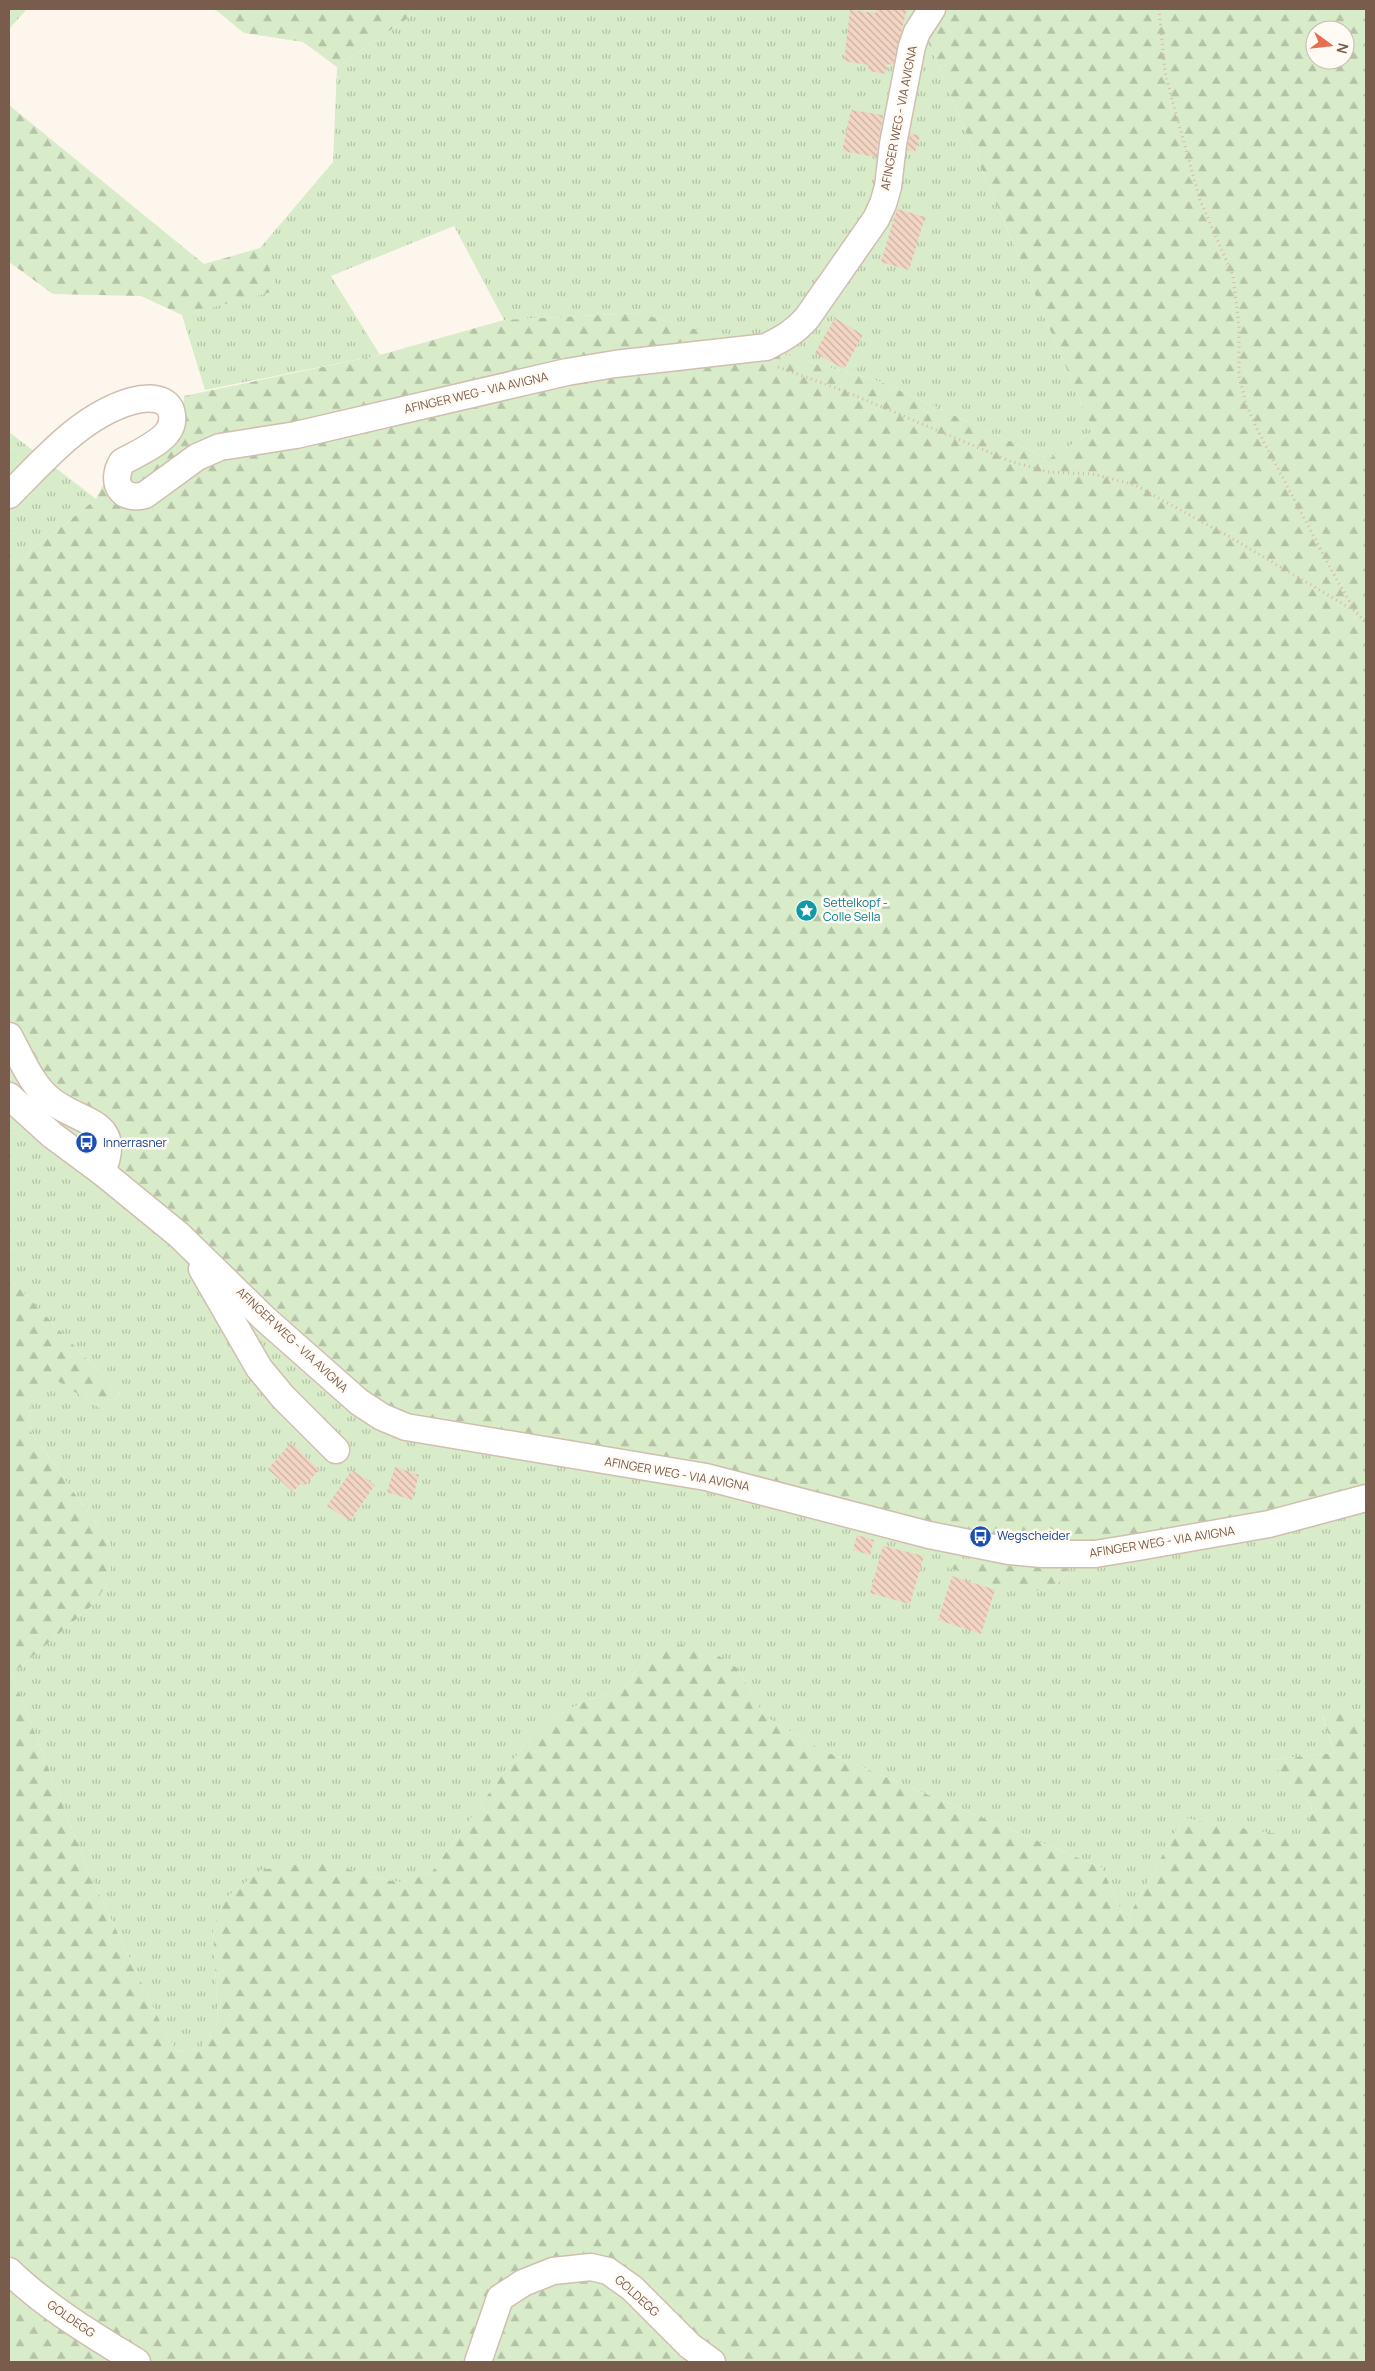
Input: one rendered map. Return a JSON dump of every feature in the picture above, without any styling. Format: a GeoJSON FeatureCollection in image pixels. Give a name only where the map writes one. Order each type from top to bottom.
{"type":"FeatureCollection","features":[{"type":"Feature","properties":{"kind":"street","name":"AFINGER WEG - VIA AVIGNA"},"geometry":{"type":"LineString","coordinates":[[9,495],[83,426],[120,405],[146,398],[165,402],[171,408],[172,418],[167,433],[122,462],[118,469],[118,485],[122,492],[137,498],[145,495],[197,457],[220,447],[296,435],[567,372],[632,362],[766,347],[781,340],[795,331],[807,318],[876,219],[888,186],[893,144],[912,46],[917,32],[932,9]]}},
{"type":"Feature","properties":{"kind":"street"},"geometry":{"type":"LineString","coordinates":[[9,1036],[32,1078],[47,1097],[95,1126],[108,1138],[110,1152],[102,1172]]}},
{"type":"Feature","properties":{"kind":"street","name":"AFINGER WEG - VIA AVIGNA"},"geometry":{"type":"LineString","coordinates":[[9,1096],[52,1135],[102,1172],[179,1234],[264,1318],[359,1402],[382,1417],[406,1426],[706,1477],[929,1535],[1009,1551],[1042,1554],[1076,1555],[1128,1549],[1269,1524],[1366,1498]]}},
{"type":"Feature","properties":{"kind":"street"},"geometry":{"type":"LineString","coordinates":[[179,1234],[202,1267],[259,1368],[283,1397],[336,1450]]}},
{"type":"Feature","properties":{"kind":"street","name":"GOLDEGG"},"geometry":{"type":"LineString","coordinates":[[478,2362],[500,2298],[523,2283],[553,2271],[591,2267],[608,2271],[632,2288],[690,2346],[712,2362]]}},
{"type":"Feature","properties":{"kind":"street","name":"GOLDEGG"},"geometry":{"type":"LineString","coordinates":[[9,2270],[25,2287],[82,2328],[137,2362]]}},
{"type":"Feature","properties":{"kind":"path"},"geometry":{"type":"LineString","coordinates":[[1159,9],[1165,72],[1171,96],[1200,200],[1233,276],[1239,326],[1239,376],[1246,404],[1256,427],[1355,611],[1366,623]]}},
{"type":"Feature","properties":{"kind":"path"},"geometry":{"type":"LineString","coordinates":[[772,364],[844,391],[1010,461],[1049,472],[1093,474],[1135,485],[1228,536],[1355,611]]}},
{"type":"Feature","properties":{"kind":"green space"},"geometry":{"type":"Polygon","coordinates":[[[9,9],[27,9],[9,29],[9,9]]]}},
{"type":"Feature","properties":{"kind":"green space"},"geometry":{"type":"Polygon","coordinates":[[[211,9],[421,9],[337,67],[303,42],[244,33],[217,11],[211,9]]]}},
{"type":"Feature","properties":{"kind":"green space"},"geometry":{"type":"Polygon","coordinates":[[[421,9],[914,9],[1093,431],[1049,459],[881,382],[638,313],[504,320],[454,226],[331,276],[380,355],[205,390],[182,315],[278,290],[260,248],[333,162],[337,67],[421,9]]]}},
{"type":"Feature","properties":{"kind":"green space"},"geometry":{"type":"Polygon","coordinates":[[[914,9],[1366,9],[1366,1502],[1070,1564],[1061,1579],[1049,1588],[1034,1591],[1016,1590],[981,1580],[950,1568],[953,1561],[1002,1563],[1022,1571],[1027,1570],[1030,1565],[681,1483],[372,1417],[120,1171],[120,1145],[48,1085],[9,1020],[9,569],[96,499],[111,469],[183,411],[184,396],[380,355],[504,320],[638,313],[881,382],[1049,459],[1093,431],[914,9]]]}},
{"type":"Feature","properties":{"kind":"green space"},"geometry":{"type":"Polygon","coordinates":[[[9,105],[204,264],[260,248],[279,290],[182,315],[141,296],[53,294],[9,262],[9,105]]]}},
{"type":"Feature","properties":{"kind":"green space"},"geometry":{"type":"Polygon","coordinates":[[[9,432],[96,499],[9,569],[9,432]]]}},
{"type":"Feature","properties":{"kind":"green space"},"geometry":{"type":"Polygon","coordinates":[[[9,1020],[48,1085],[120,1145],[120,1171],[681,1483],[1030,1565],[1027,1570],[1022,1571],[950,1568],[999,1585],[1034,1591],[1049,1588],[1062,1579],[1070,1564],[1366,1502],[1366,1725],[1362,1709],[1322,1716],[1335,1753],[1269,1760],[1312,1806],[1306,1840],[1183,1818],[1126,1921],[1102,1868],[824,1751],[764,1716],[737,1668],[650,1651],[622,1691],[587,1700],[538,1726],[431,1873],[399,1882],[365,1876],[325,1860],[213,1928],[218,2022],[200,2050],[177,2052],[164,2030],[88,1871],[12,1674],[95,1603],[111,1577],[111,1545],[31,1432],[29,1412],[45,1372],[105,1411],[120,1394],[9,1277],[9,1020]]]}},
{"type":"Feature","properties":{"kind":"green space"},"geometry":{"type":"Polygon","coordinates":[[[9,1277],[120,1394],[105,1411],[45,1373],[29,1412],[31,1432],[111,1545],[111,1577],[95,1603],[12,1674],[88,1871],[164,2030],[177,2052],[200,2050],[218,2022],[213,1928],[224,1899],[261,1870],[326,1860],[365,1876],[398,1882],[431,1873],[538,1726],[587,1700],[622,1691],[650,1651],[687,1644],[719,1656],[737,1668],[764,1716],[824,1751],[1102,1868],[1126,1921],[1183,1818],[1306,1839],[1312,1806],[1269,1760],[1335,1753],[1322,1715],[1362,1709],[1366,1725],[1366,2362],[9,2362],[9,1277]]]}},
{"type":"Feature","properties":{"kind":"building"},"geometry":{"type":"Polygon","coordinates":[[[876,9],[907,9],[893,65],[887,64],[886,74],[869,71],[868,65],[844,61],[850,10],[876,13],[876,9]]]}},
{"type":"Feature","properties":{"kind":"building"},"geometry":{"type":"Polygon","coordinates":[[[851,110],[883,115],[876,157],[842,151],[851,110]]]}},
{"type":"Feature","properties":{"kind":"building"},"geometry":{"type":"Polygon","coordinates":[[[910,133],[920,136],[915,152],[907,150],[910,133]]]}},
{"type":"Feature","properties":{"kind":"building"},"geometry":{"type":"Polygon","coordinates":[[[897,209],[925,217],[909,270],[881,262],[897,209]]]}},
{"type":"Feature","properties":{"kind":"building"},"geometry":{"type":"Polygon","coordinates":[[[835,318],[863,335],[844,369],[815,353],[835,318]]]}},
{"type":"Feature","properties":{"kind":"building"},"geometry":{"type":"Polygon","coordinates":[[[291,1443],[319,1470],[304,1486],[301,1483],[293,1492],[268,1469],[291,1443]]]}},
{"type":"Feature","properties":{"kind":"building"},"geometry":{"type":"Polygon","coordinates":[[[395,1467],[419,1475],[412,1500],[387,1492],[395,1467]]]}},
{"type":"Feature","properties":{"kind":"building"},"geometry":{"type":"Polygon","coordinates":[[[352,1470],[375,1485],[350,1521],[327,1506],[352,1470]]]}},
{"type":"Feature","properties":{"kind":"building"},"geometry":{"type":"Polygon","coordinates":[[[857,1535],[874,1540],[870,1555],[853,1550],[857,1535]]]}},
{"type":"Feature","properties":{"kind":"building"},"geometry":{"type":"Polygon","coordinates":[[[883,1546],[924,1556],[910,1604],[870,1593],[883,1546]]]}},
{"type":"Feature","properties":{"kind":"building"},"geometry":{"type":"Polygon","coordinates":[[[952,1576],[995,1590],[981,1634],[938,1620],[952,1576]]]}},
{"type":"Feature","properties":{"kind":"place","name":"Settelkopf - Colle Sella"},"geometry":{"type":"Point","coordinates":[807,910]}},
{"type":"Feature","properties":{"kind":"place","name":"Innerrasner"},"geometry":{"type":"Point","coordinates":[87,1143]}},
{"type":"Feature","properties":{"kind":"place","name":"Wegscheider"},"geometry":{"type":"Point","coordinates":[981,1536]}}]}
